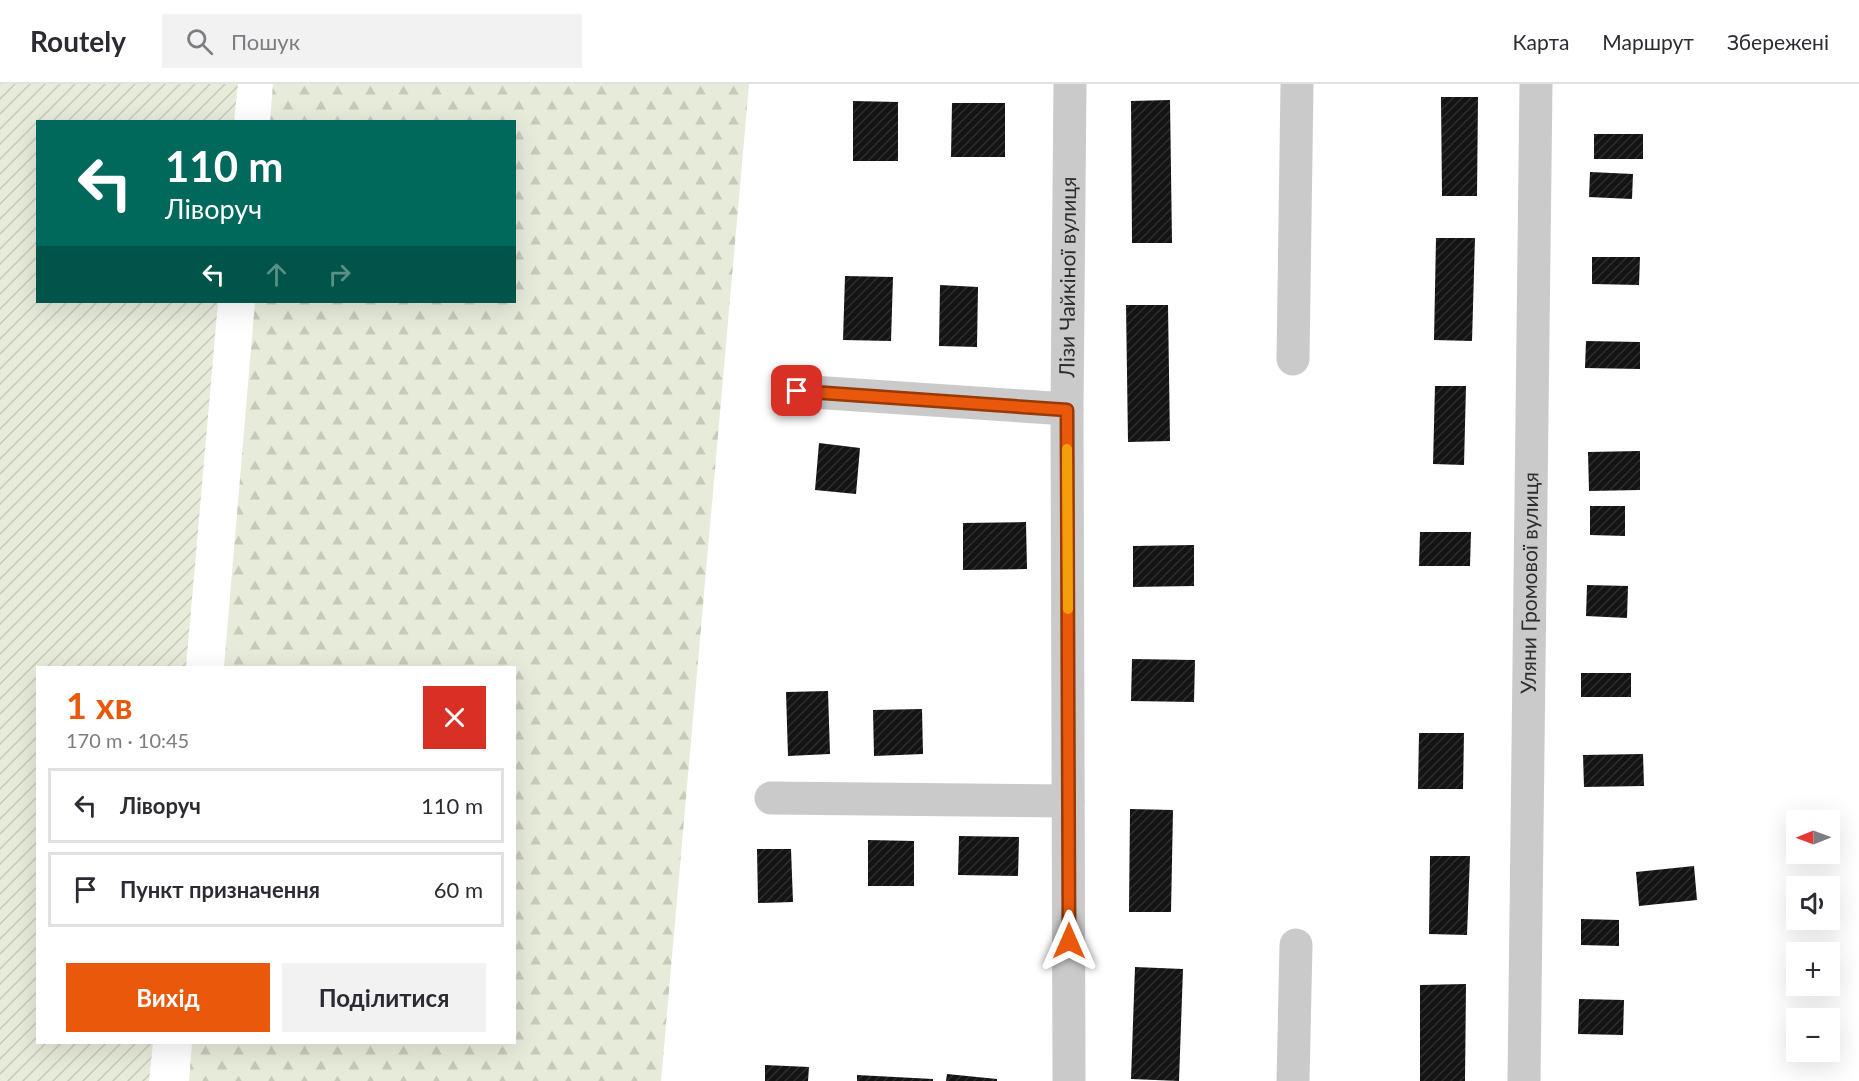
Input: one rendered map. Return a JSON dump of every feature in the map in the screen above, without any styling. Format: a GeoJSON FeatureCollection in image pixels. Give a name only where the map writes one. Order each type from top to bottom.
{"type":"FeatureCollection","features":[{"type":"Feature","properties":{"kind":"street","name":"Лізи Чайкіної вулиця"},"geometry":{"type":"LineString","coordinates":[[1069,1081],[1067,410],[1070,84]]}},
{"type":"Feature","properties":{"kind":"street"},"geometry":{"type":"LineString","coordinates":[[1293,359],[1297,84]]}},
{"type":"Feature","properties":{"kind":"street","name":"Уляни Громової вулиця"},"geometry":{"type":"LineString","coordinates":[[1524,1081],[1536,84]]}},
{"type":"Feature","properties":{"kind":"street"},"geometry":{"type":"LineString","coordinates":[[797,391],[1067,410]]}},
{"type":"Feature","properties":{"kind":"street"},"geometry":{"type":"LineString","coordinates":[[771,798],[1068,801]]}},
{"type":"Feature","properties":{"kind":"street"},"geometry":{"type":"LineString","coordinates":[[1293,1081],[1296,945]]}},
{"type":"Feature","properties":{"kind":"green space"},"geometry":{"type":"Polygon","coordinates":[[[0,84],[238,84],[234,120],[36,120],[36,303],[218,303],[186,666],[36,666],[36,1044],[153,1044],[149,1081],[0,1081],[0,84]]]}},
{"type":"Feature","properties":{"kind":"green space"},"geometry":{"type":"Polygon","coordinates":[[[273,84],[749,84],[661,1081],[189,1081],[192,1044],[516,1044],[516,666],[224,666],[255,303],[516,303],[516,120],[270,120],[273,84]]]}},
{"type":"Feature","properties":{"kind":"building"},"geometry":{"type":"Polygon","coordinates":[[[1441,97],[1478,97],[1477,196],[1442,196],[1441,97]]]}},
{"type":"Feature","properties":{"kind":"building"},"geometry":{"type":"Polygon","coordinates":[[[1170,100],[1172,243],[1132,243],[1131,101],[1170,100]]]}},
{"type":"Feature","properties":{"kind":"building"},"geometry":{"type":"Polygon","coordinates":[[[853,101],[898,102],[898,161],[853,161],[853,101]]]}},
{"type":"Feature","properties":{"kind":"building"},"geometry":{"type":"Polygon","coordinates":[[[952,103],[1005,103],[1005,157],[951,157],[952,103]]]}},
{"type":"Feature","properties":{"kind":"building"},"geometry":{"type":"Polygon","coordinates":[[[1594,134],[1643,134],[1643,159],[1594,159],[1594,134]]]}},
{"type":"Feature","properties":{"kind":"building"},"geometry":{"type":"Polygon","coordinates":[[[1590,172],[1633,174],[1632,199],[1589,197],[1590,172]]]}},
{"type":"Feature","properties":{"kind":"building"},"geometry":{"type":"Polygon","coordinates":[[[1436,238],[1475,238],[1472,341],[1434,340],[1436,238]]]}},
{"type":"Feature","properties":{"kind":"building"},"geometry":{"type":"Polygon","coordinates":[[[1592,257],[1640,257],[1639,285],[1592,284],[1592,257]]]}},
{"type":"Feature","properties":{"kind":"building"},"geometry":{"type":"Polygon","coordinates":[[[845,276],[893,277],[891,341],[843,340],[845,276]]]}},
{"type":"Feature","properties":{"kind":"building"},"geometry":{"type":"Polygon","coordinates":[[[940,285],[978,287],[977,347],[939,346],[940,285]]]}},
{"type":"Feature","properties":{"kind":"building"},"geometry":{"type":"Polygon","coordinates":[[[1126,305],[1168,305],[1170,441],[1128,442],[1126,305]]]}},
{"type":"Feature","properties":{"kind":"building"},"geometry":{"type":"Polygon","coordinates":[[[1586,341],[1640,342],[1640,369],[1585,368],[1586,341]]]}},
{"type":"Feature","properties":{"kind":"building"},"geometry":{"type":"Polygon","coordinates":[[[1435,386],[1466,386],[1464,465],[1433,464],[1435,386]]]}},
{"type":"Feature","properties":{"kind":"building"},"geometry":{"type":"Polygon","coordinates":[[[819,443],[860,448],[856,494],[815,490],[819,443]]]}},
{"type":"Feature","properties":{"kind":"building"},"geometry":{"type":"Polygon","coordinates":[[[1640,451],[1640,490],[1589,491],[1588,452],[1640,451]]]}},
{"type":"Feature","properties":{"kind":"building"},"geometry":{"type":"Polygon","coordinates":[[[1590,506],[1625,506],[1625,536],[1590,535],[1590,506]]]}},
{"type":"Feature","properties":{"kind":"building"},"geometry":{"type":"Polygon","coordinates":[[[1026,522],[1027,569],[963,570],[963,523],[1026,522]]]}},
{"type":"Feature","properties":{"kind":"building"},"geometry":{"type":"Polygon","coordinates":[[[1420,532],[1471,532],[1470,566],[1419,566],[1420,532]]]}},
{"type":"Feature","properties":{"kind":"building"},"geometry":{"type":"Polygon","coordinates":[[[1194,545],[1194,586],[1133,587],[1133,546],[1194,545]]]}},
{"type":"Feature","properties":{"kind":"building"},"geometry":{"type":"Polygon","coordinates":[[[1587,585],[1628,586],[1627,618],[1586,616],[1587,585]]]}},
{"type":"Feature","properties":{"kind":"building"},"geometry":{"type":"Polygon","coordinates":[[[1132,659],[1195,660],[1194,702],[1131,701],[1132,659]]]}},
{"type":"Feature","properties":{"kind":"building"},"geometry":{"type":"Polygon","coordinates":[[[1581,673],[1631,673],[1631,697],[1581,697],[1581,673]]]}},
{"type":"Feature","properties":{"kind":"building"},"geometry":{"type":"Polygon","coordinates":[[[828,691],[830,754],[788,756],[786,692],[828,691]]]}},
{"type":"Feature","properties":{"kind":"building"},"geometry":{"type":"Polygon","coordinates":[[[922,709],[923,754],[874,756],[873,710],[922,709]]]}},
{"type":"Feature","properties":{"kind":"building"},"geometry":{"type":"Polygon","coordinates":[[[1419,733],[1464,733],[1463,789],[1418,789],[1419,733]]]}},
{"type":"Feature","properties":{"kind":"building"},"geometry":{"type":"Polygon","coordinates":[[[1643,754],[1644,786],[1584,787],[1583,755],[1643,754]]]}},
{"type":"Feature","properties":{"kind":"building"},"geometry":{"type":"Polygon","coordinates":[[[1130,809],[1173,810],[1171,912],[1129,912],[1130,809]]]}},
{"type":"Feature","properties":{"kind":"building"},"geometry":{"type":"Polygon","coordinates":[[[959,836],[1019,837],[1018,876],[958,875],[959,836]]]}},
{"type":"Feature","properties":{"kind":"building"},"geometry":{"type":"Polygon","coordinates":[[[868,840],[914,841],[914,886],[868,886],[868,840]]]}},
{"type":"Feature","properties":{"kind":"building"},"geometry":{"type":"Polygon","coordinates":[[[757,849],[791,849],[793,902],[758,903],[757,849]]]}},
{"type":"Feature","properties":{"kind":"building"},"geometry":{"type":"Polygon","coordinates":[[[1430,856],[1470,856],[1467,935],[1429,934],[1430,856]]]}},
{"type":"Feature","properties":{"kind":"building"},"geometry":{"type":"Polygon","coordinates":[[[1694,866],[1697,900],[1639,906],[1636,872],[1694,866]]]}},
{"type":"Feature","properties":{"kind":"building"},"geometry":{"type":"Polygon","coordinates":[[[1581,919],[1619,920],[1619,946],[1581,945],[1581,919]]]}},
{"type":"Feature","properties":{"kind":"building"},"geometry":{"type":"Polygon","coordinates":[[[1135,967],[1183,969],[1179,1081],[1131,1079],[1135,967]]]}},
{"type":"Feature","properties":{"kind":"building"},"geometry":{"type":"Polygon","coordinates":[[[1466,984],[1465,1081],[1420,1081],[1420,985],[1466,984]]]}},
{"type":"Feature","properties":{"kind":"building"},"geometry":{"type":"Polygon","coordinates":[[[1579,999],[1624,1000],[1623,1035],[1578,1034],[1579,999]]]}},
{"type":"Feature","properties":{"kind":"building"},"geometry":{"type":"Polygon","coordinates":[[[765,1065],[809,1067],[808,1081],[765,1081],[765,1065]]]}},
{"type":"Feature","properties":{"kind":"building"},"geometry":{"type":"Polygon","coordinates":[[[947,1074],[997,1079],[997,1081],[946,1081],[947,1074]]]}},
{"type":"Feature","properties":{"kind":"building"},"geometry":{"type":"Polygon","coordinates":[[[857,1075],[933,1079],[933,1081],[857,1081],[857,1075]]]}},
{"type":"Feature","properties":{"kind":"slow traffic"},"geometry":{"type":"LineString","coordinates":[[1067,449],[1068,609]]}},
{"type":"Feature","properties":{"kind":"route"},"geometry":{"type":"LineString","coordinates":[[797,391],[1067,410],[1069,941]]}}]}
